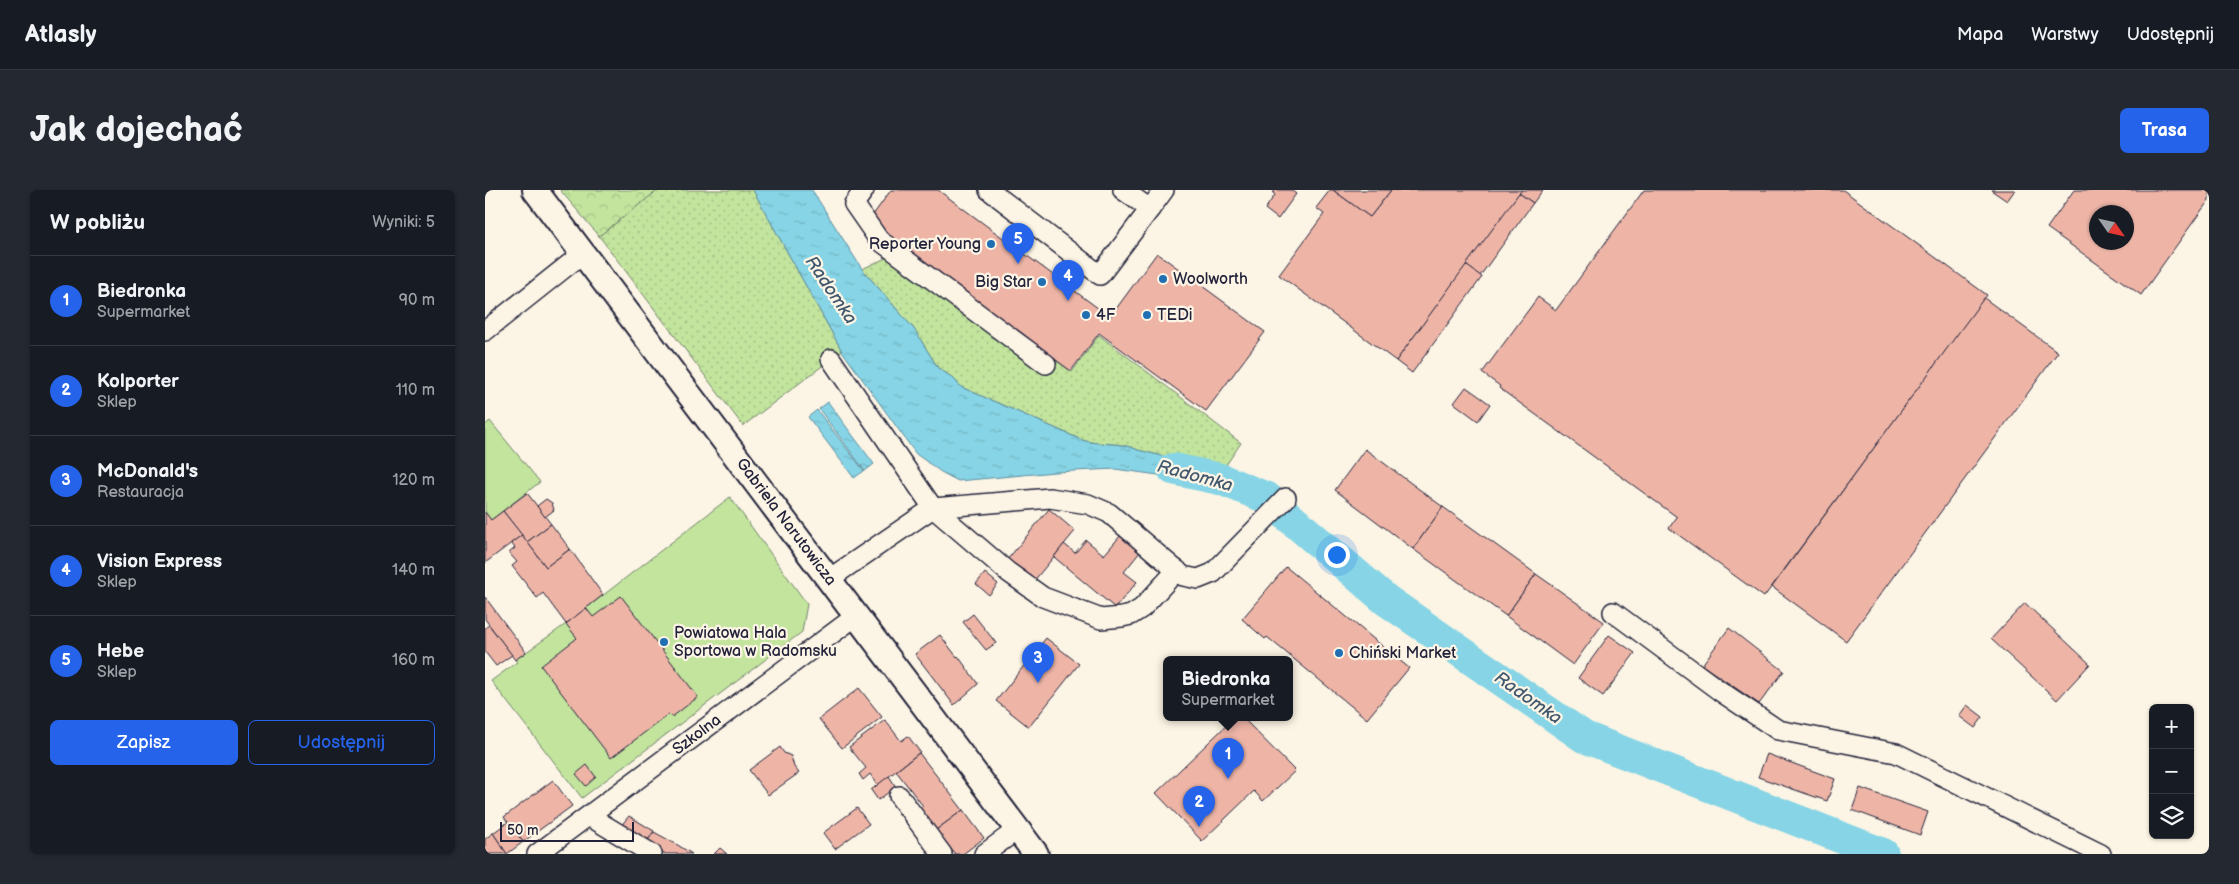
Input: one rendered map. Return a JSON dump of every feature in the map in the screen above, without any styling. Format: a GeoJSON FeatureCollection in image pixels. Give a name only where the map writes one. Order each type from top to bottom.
{"type":"FeatureCollection","features":[{"type":"Feature","properties":{"kind":"main road","name":"Gabriela Narutowicza"},"geometry":{"type":"LineString","coordinates":[[535,190],[856,616],[1004,842],[1036,854]]}},
{"type":"Feature","properties":{"kind":"street"},"geometry":{"type":"LineString","coordinates":[[864,190],[854,204],[879,240],[1046,364]]}},
{"type":"Feature","properties":{"kind":"street"},"geometry":{"type":"LineString","coordinates":[[989,190],[1100,275],[1164,190]]}},
{"type":"Feature","properties":{"kind":"street"},"geometry":{"type":"LineString","coordinates":[[1123,190],[1150,209]]}},
{"type":"Feature","properties":{"kind":"street"},"geometry":{"type":"LineString","coordinates":[[485,331],[582,254]]}},
{"type":"Feature","properties":{"kind":"street"},"geometry":{"type":"LineString","coordinates":[[831,359],[933,508],[1029,588],[1043,597],[1101,619],[1131,615],[1142,608],[1177,570]]}},
{"type":"Feature","properties":{"kind":"street"},"geometry":{"type":"LineString","coordinates":[[829,580],[933,508],[1051,498],[1088,504],[1109,513],[1177,570],[1188,578],[1198,579],[1213,573],[1286,498]]}},
{"type":"Feature","properties":{"kind":"street"},"geometry":{"type":"LineString","coordinates":[[1613,612],[1720,691],[1778,730],[1896,753],[2101,854]]}},
{"type":"Feature","properties":{"kind":"street","name":"Szkolna"},"geometry":{"type":"LineString","coordinates":[[537,854],[856,616]]}},
{"type":"Feature","properties":{"kind":"street"},"geometry":{"type":"LineString","coordinates":[[899,796],[942,854]]}},
{"type":"Feature","properties":{"kind":"street"},"geometry":{"type":"LineString","coordinates":[[589,816],[653,854]]}},
{"type":"Feature","properties":{"kind":"street"},"geometry":{"type":"LineString","coordinates":[[984,854],[1004,842]]}},
{"type":"Feature","properties":{"kind":"green space"},"geometry":{"type":"Polygon","coordinates":[[[560,190],[658,190],[599,236],[560,190]]]}},
{"type":"Feature","properties":{"kind":"green space"},"geometry":{"type":"Polygon","coordinates":[[[658,190],[753,190],[842,351],[743,426],[599,236],[658,190]]]}},
{"type":"Feature","properties":{"kind":"green space"},"geometry":{"type":"Polygon","coordinates":[[[888,257],[1044,372],[1054,359],[1072,372],[1099,335],[1241,443],[1222,471],[1124,445],[1082,440],[961,387],[953,378],[938,368],[914,329],[862,269],[888,257]]]}},
{"type":"Feature","properties":{"kind":"green space"},"geometry":{"type":"Polygon","coordinates":[[[490,421],[540,482],[491,520],[485,512],[485,425],[490,421]]]}},
{"type":"Feature","properties":{"kind":"green space","name":"Powiatowa Hala Sportowa w Radomsku"},"geometry":{"type":"Polygon","coordinates":[[[730,497],[807,604],[802,632],[582,798],[491,681],[517,662],[515,660],[566,624],[730,497]]]}},
{"type":"Feature","properties":{"kind":"water"},"geometry":{"type":"Polygon","coordinates":[[[753,190],[812,190],[862,269],[914,329],[938,368],[953,378],[961,387],[1082,440],[1124,445],[1222,471],[1210,486],[1158,475],[1115,469],[1055,472],[958,481],[941,472],[916,454],[842,351],[753,190]]]}},
{"type":"Feature","properties":{"kind":"water"},"geometry":{"type":"Polygon","coordinates":[[[828,402],[874,464],[865,471],[819,409],[828,402]]]}},
{"type":"Feature","properties":{"kind":"water"},"geometry":{"type":"Polygon","coordinates":[[[817,410],[864,471],[854,478],[808,417],[817,410]]]}},
{"type":"Feature","properties":{"kind":"building"},"geometry":{"type":"Polygon","coordinates":[[[891,190],[938,190],[1110,317],[1157,253],[1265,332],[1206,411],[1099,333],[1071,371],[868,222],[891,190]]]}},
{"type":"Feature","properties":{"kind":"building"},"geometry":{"type":"Polygon","coordinates":[[[1275,190],[1291,190],[1296,194],[1278,219],[1265,209],[1275,195],[1273,193],[1275,190]]]}},
{"type":"Feature","properties":{"kind":"building"},"geometry":{"type":"Polygon","coordinates":[[[1330,190],[1333,190],[1370,217],[1391,190],[1522,190],[1396,361],[1279,275],[1324,214],[1316,208],[1330,190]]]}},
{"type":"Feature","properties":{"kind":"building"},"geometry":{"type":"Polygon","coordinates":[[[1333,190],[1391,190],[1370,217],[1333,190]]]}},
{"type":"Feature","properties":{"kind":"building"},"geometry":{"type":"Polygon","coordinates":[[[1522,190],[1543,190],[1533,203],[1519,193],[1522,190]]]}},
{"type":"Feature","properties":{"kind":"building"},"geometry":{"type":"Polygon","coordinates":[[[1644,190],[1843,190],[1987,295],[1764,597],[1669,528],[1677,517],[1499,388],[1500,386],[1482,373],[1538,297],[1556,310],[1644,190]]]}},
{"type":"Feature","properties":{"kind":"building"},"geometry":{"type":"Polygon","coordinates":[[[1991,190],[2015,190],[2007,201],[1991,190]]]}},
{"type":"Feature","properties":{"kind":"building"},"geometry":{"type":"Polygon","coordinates":[[[2074,190],[2209,190],[2209,200],[2141,295],[2047,228],[2074,190]]]}},
{"type":"Feature","properties":{"kind":"building"},"geometry":{"type":"Polygon","coordinates":[[[1519,193],[1533,203],[1480,276],[1466,265],[1519,193]]]}},
{"type":"Feature","properties":{"kind":"building"},"geometry":{"type":"Polygon","coordinates":[[[1466,265],[1482,277],[1412,373],[1396,361],[1466,265]]]}},
{"type":"Feature","properties":{"kind":"building"},"geometry":{"type":"Polygon","coordinates":[[[1984,298],[2058,352],[1846,641],[1772,587],[1984,298]]]}},
{"type":"Feature","properties":{"kind":"building"},"geometry":{"type":"Polygon","coordinates":[[[1466,387],[1490,404],[1478,421],[1454,403],[1466,387]]]}},
{"type":"Feature","properties":{"kind":"building"},"geometry":{"type":"Polygon","coordinates":[[[1365,449],[1443,507],[1413,549],[1335,490],[1365,449]]]}},
{"type":"Feature","properties":{"kind":"building"},"geometry":{"type":"Polygon","coordinates":[[[527,493],[551,524],[527,542],[503,511],[527,493]]]}},
{"type":"Feature","properties":{"kind":"building"},"geometry":{"type":"Polygon","coordinates":[[[546,499],[552,503],[554,510],[545,517],[537,506],[546,499]]]}},
{"type":"Feature","properties":{"kind":"building"},"geometry":{"type":"Polygon","coordinates":[[[1443,507],[1536,574],[1506,616],[1413,549],[1443,507]]]}},
{"type":"Feature","properties":{"kind":"building"},"geometry":{"type":"Polygon","coordinates":[[[1049,509],[1075,531],[1033,582],[1007,560],[1049,509]]]}},
{"type":"Feature","properties":{"kind":"building"},"geometry":{"type":"Polygon","coordinates":[[[503,511],[522,535],[485,563],[485,512],[491,520],[503,511]]]}},
{"type":"Feature","properties":{"kind":"building"},"geometry":{"type":"Polygon","coordinates":[[[551,524],[570,549],[546,567],[527,542],[551,524]]]}},
{"type":"Feature","properties":{"kind":"building"},"geometry":{"type":"Polygon","coordinates":[[[522,535],[546,567],[570,549],[603,595],[566,624],[543,593],[537,598],[512,566],[517,562],[509,553],[515,548],[511,543],[522,535]]]}},
{"type":"Feature","properties":{"kind":"building"},"geometry":{"type":"Polygon","coordinates":[[[1121,535],[1140,552],[1124,572],[1137,582],[1115,608],[1054,557],[1064,544],[1075,553],[1086,540],[1104,555],[1121,535]]]}},
{"type":"Feature","properties":{"kind":"building","name":"Chiński Market"},"geometry":{"type":"Polygon","coordinates":[[[1286,567],[1409,668],[1367,719],[1293,658],[1293,656],[1290,656],[1267,637],[1265,639],[1242,619],[1286,567]]]}},
{"type":"Feature","properties":{"kind":"building"},"geometry":{"type":"Polygon","coordinates":[[[985,573],[998,584],[989,595],[976,584],[985,573]]]}},
{"type":"Feature","properties":{"kind":"building"},"geometry":{"type":"Polygon","coordinates":[[[1536,574],[1604,622],[1573,665],[1506,616],[1536,574]]]}},
{"type":"Feature","properties":{"kind":"building","name":"Powiatowa Hala Sportowa w Radomsku"},"geometry":{"type":"Polygon","coordinates":[[[621,596],[698,697],[672,717],[669,714],[611,758],[541,666],[577,638],[566,624],[586,608],[593,617],[621,596]]]}},
{"type":"Feature","properties":{"kind":"building"},"geometry":{"type":"Polygon","coordinates":[[[485,597],[526,652],[515,660],[485,619],[485,597]]]}},
{"type":"Feature","properties":{"kind":"building"},"geometry":{"type":"Polygon","coordinates":[[[2025,603],[2090,664],[2057,700],[1991,639],[2025,603]]]}},
{"type":"Feature","properties":{"kind":"building"},"geometry":{"type":"Polygon","coordinates":[[[973,614],[996,643],[986,650],[963,622],[973,614]]]}},
{"type":"Feature","properties":{"kind":"building"},"geometry":{"type":"Polygon","coordinates":[[[489,625],[512,655],[496,666],[485,652],[485,628],[489,625]]]}},
{"type":"Feature","properties":{"kind":"building"},"geometry":{"type":"Polygon","coordinates":[[[1729,628],[1784,671],[1759,704],[1702,665],[1729,628]]]}},
{"type":"Feature","properties":{"kind":"building"},"geometry":{"type":"Polygon","coordinates":[[[940,635],[978,684],[954,705],[915,654],[940,635]]]}},
{"type":"Feature","properties":{"kind":"building"},"geometry":{"type":"Polygon","coordinates":[[[1609,635],[1635,653],[1603,696],[1578,678],[1609,635]]]}},
{"type":"Feature","properties":{"kind":"building"},"geometry":{"type":"Polygon","coordinates":[[[1046,638],[1079,664],[1029,727],[996,701],[1046,638]]]}},
{"type":"Feature","properties":{"kind":"building"},"geometry":{"type":"Polygon","coordinates":[[[859,688],[882,717],[842,748],[819,719],[859,688]]]}},
{"type":"Feature","properties":{"kind":"building"},"geometry":{"type":"Polygon","coordinates":[[[1967,705],[1983,717],[1975,728],[1959,716],[1967,705]]]}},
{"type":"Feature","properties":{"kind":"building"},"geometry":{"type":"Polygon","coordinates":[[[885,720],[901,741],[908,736],[920,752],[878,785],[870,774],[863,780],[859,774],[866,768],[849,747],[885,720]]]}},
{"type":"Feature","properties":{"kind":"building"},"geometry":{"type":"Polygon","coordinates":[[[1231,721],[1246,721],[1295,771],[1263,801],[1254,791],[1202,841],[1156,793],[1231,721]]]}},
{"type":"Feature","properties":{"kind":"building"},"geometry":{"type":"Polygon","coordinates":[[[780,747],[784,753],[791,756],[794,767],[799,773],[768,795],[749,770],[780,747]]]}},
{"type":"Feature","properties":{"kind":"building"},"geometry":{"type":"Polygon","coordinates":[[[919,753],[963,810],[936,830],[919,808],[923,806],[896,771],[919,753]]]}},
{"type":"Feature","properties":{"kind":"building"},"geometry":{"type":"Polygon","coordinates":[[[1767,754],[1835,779],[1827,801],[1758,777],[1767,754]]]}},
{"type":"Feature","properties":{"kind":"building"},"geometry":{"type":"Polygon","coordinates":[[[587,765],[596,777],[586,786],[576,774],[587,765]]]}},
{"type":"Feature","properties":{"kind":"building"},"geometry":{"type":"Polygon","coordinates":[[[889,776],[896,787],[878,800],[871,790],[889,776]]]}},
{"type":"Feature","properties":{"kind":"building"},"geometry":{"type":"Polygon","coordinates":[[[553,780],[572,806],[523,842],[504,817],[553,780]]]}},
{"type":"Feature","properties":{"kind":"building"},"geometry":{"type":"Polygon","coordinates":[[[1860,788],[1928,812],[1920,835],[1852,810],[1860,788]]]}},
{"type":"Feature","properties":{"kind":"building"},"geometry":{"type":"Polygon","coordinates":[[[857,808],[869,824],[835,849],[823,833],[857,808]]]}},
{"type":"Feature","properties":{"kind":"building"},"geometry":{"type":"Polygon","coordinates":[[[963,810],[984,838],[963,854],[955,854],[936,830],[963,810]]]}},
{"type":"Feature","properties":{"kind":"building"},"geometry":{"type":"Polygon","coordinates":[[[629,816],[654,831],[645,844],[619,828],[629,816]]]}},
{"type":"Feature","properties":{"kind":"building"},"geometry":{"type":"Polygon","coordinates":[[[508,822],[523,842],[507,854],[493,833],[508,822]]]}},
{"type":"Feature","properties":{"kind":"building"},"geometry":{"type":"Polygon","coordinates":[[[654,832],[692,854],[662,854],[645,844],[654,832]]]}},
{"type":"Feature","properties":{"kind":"building"},"geometry":{"type":"Polygon","coordinates":[[[493,833],[507,854],[485,854],[485,839],[493,833]]]}},
{"type":"Feature","properties":{"kind":"building"},"geometry":{"type":"Polygon","coordinates":[[[720,848],[727,854],[714,854],[720,848]]]}},
{"type":"Feature","properties":{"kind":"waterway","name":"Radomka"},"geometry":{"type":"LineString","coordinates":[[1173,469],[1220,479],[1267,498],[1386,600],[1584,737],[1883,854]]}},
{"type":"Feature","properties":{"kind":"place","name":"Reporter Young"},"geometry":{"type":"Point","coordinates":[991,244]}},
{"type":"Feature","properties":{"kind":"place","name":"Hebe"},"geometry":{"type":"Point","coordinates":[1018,264]}},
{"type":"Feature","properties":{"kind":"place","name":"Woolworth"},"geometry":{"type":"Point","coordinates":[1163,279]}},
{"type":"Feature","properties":{"kind":"place","name":"Big Star"},"geometry":{"type":"Point","coordinates":[1042,282]}},
{"type":"Feature","properties":{"kind":"place","name":"Vision Express"},"geometry":{"type":"Point","coordinates":[1068,301]}},
{"type":"Feature","properties":{"kind":"place","name":"4F"},"geometry":{"type":"Point","coordinates":[1086,315]}},
{"type":"Feature","properties":{"kind":"place","name":"TEDi"},"geometry":{"type":"Point","coordinates":[1147,315]}},
{"type":"Feature","properties":{"kind":"place","name":"Powiatowa Hala Sportowa w Radomsku"},"geometry":{"type":"Point","coordinates":[664,642]}},
{"type":"Feature","properties":{"kind":"place","name":"Chiński Market"},"geometry":{"type":"Point","coordinates":[1339,653]}},
{"type":"Feature","properties":{"kind":"place","name":"McDonald's"},"geometry":{"type":"Point","coordinates":[1038,683]}},
{"type":"Feature","properties":{"kind":"place","name":"Biedronka"},"geometry":{"type":"Point","coordinates":[1228,779]}},
{"type":"Feature","properties":{"kind":"place","name":"Kolporter"},"geometry":{"type":"Point","coordinates":[1199,827]}}]}
